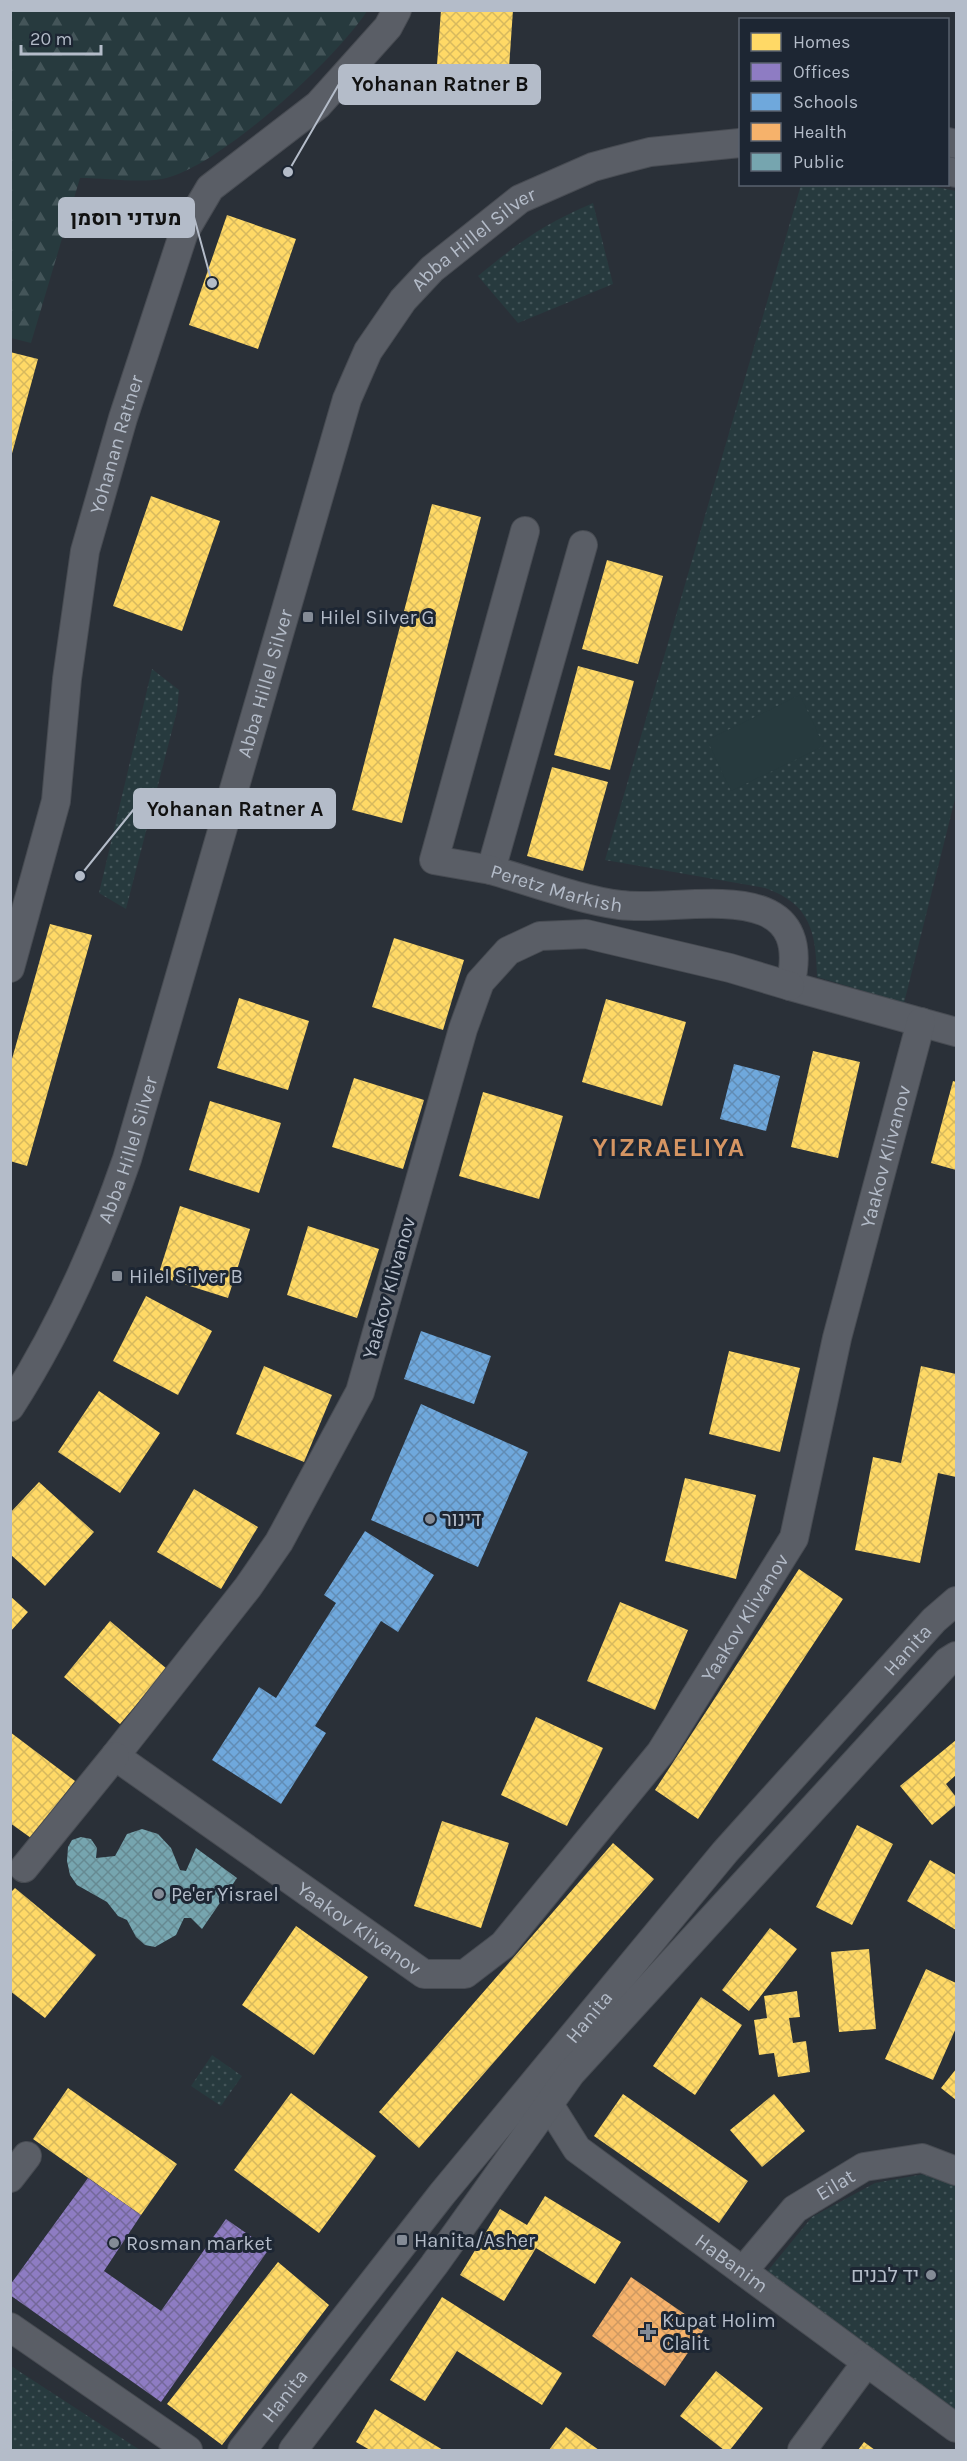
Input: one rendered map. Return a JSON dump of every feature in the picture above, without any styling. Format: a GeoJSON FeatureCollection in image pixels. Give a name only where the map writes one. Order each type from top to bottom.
{"type":"FeatureCollection","features":[{"type":"Feature","properties":{"kind":"street","name":"Yohanan Ratner"},"geometry":{"type":"LineString","coordinates":[[10,968],[57,801],[67,679],[85,551],[123,418],[184,232],[210,188],[318,105],[388,27],[397,10]]}},
{"type":"Feature","properties":{"kind":"street","name":"Abba Hillel Silver"},"geometry":{"type":"LineString","coordinates":[[10,1407],[58,1327],[90,1257],[127,1159],[347,399],[368,351],[403,300],[432,269],[520,199],[593,167],[650,152],[732,145]]}},
{"type":"Feature","properties":{"kind":"street"},"geometry":{"type":"LineString","coordinates":[[491,870],[434,860],[525,531]]}},
{"type":"Feature","properties":{"kind":"street","name":"Peretz Markish"},"geometry":{"type":"LineString","coordinates":[[583,545],[491,870],[619,905],[737,904],[764,910],[783,922],[792,944],[795,966],[790,986]]}},
{"type":"Feature","properties":{"kind":"street","name":"Peretz Markish"},"geometry":{"type":"LineString","coordinates":[[480,982],[508,951],[540,936],[586,934],[730,968],[957,1032]]}},
{"type":"Feature","properties":{"kind":"street","name":"Yaakov Klivanov"},"geometry":{"type":"LineString","coordinates":[[480,982],[463,1029],[360,1392],[279,1542],[248,1587],[115,1756],[424,1974],[465,1974],[503,1945],[661,1752],[794,1538],[837,1338],[921,1022]]}},
{"type":"Feature","properties":{"kind":"street","name":"Hanita"},"geometry":{"type":"LineString","coordinates":[[242,2451],[442,2194],[725,1852],[934,1620],[957,1601]]}},
{"type":"Feature","properties":{"kind":"street","name":"Hanita"},"geometry":{"type":"LineString","coordinates":[[293,2451],[434,2265],[572,2073],[747,1878],[948,1661],[957,1656]]}},
{"type":"Feature","properties":{"kind":"street"},"geometry":{"type":"LineString","coordinates":[[24,1868],[115,1756]]}},
{"type":"Feature","properties":{"kind":"street","name":"HaBanim"},"geometry":{"type":"LineString","coordinates":[[550,2106],[577,2149],[957,2428]]}},
{"type":"Feature","properties":{"kind":"street","name":"Eilat"},"geometry":{"type":"LineString","coordinates":[[743,2271],[795,2209],[864,2167],[922,2158],[957,2171]]}},
{"type":"Feature","properties":{"kind":"street"},"geometry":{"type":"LineString","coordinates":[[10,2327],[188,2451]]}},
{"type":"Feature","properties":{"kind":"street"},"geometry":{"type":"LineString","coordinates":[[802,2451],[866,2363]]}},
{"type":"Feature","properties":{"kind":"green space"},"geometry":{"type":"Polygon","coordinates":[[[10,11],[367,11],[330,56],[274,109],[244,134],[186,171],[153,180],[80,178],[31,343],[11,338],[10,11]]]}},
{"type":"Feature","properties":{"kind":"green space"},"geometry":{"type":"Polygon","coordinates":[[[801,186],[931,186],[956,191],[956,795],[904,1003],[817,977],[815,947],[808,922],[792,902],[780,895],[765,888],[605,860],[801,186]]]}},
{"type":"Feature","properties":{"kind":"green space"},"geometry":{"type":"Polygon","coordinates":[[[593,203],[613,284],[518,323],[478,276],[533,235],[560,218],[593,203]]]}},
{"type":"Feature","properties":{"kind":"green space"},"geometry":{"type":"Polygon","coordinates":[[[152,669],[179,690],[177,711],[126,909],[99,893],[152,669]]]}},
{"type":"Feature","properties":{"kind":"green space"},"geometry":{"type":"Polygon","coordinates":[[[800,695],[824,746],[731,791],[707,740],[800,695]]]}},
{"type":"Feature","properties":{"kind":"green space"},"geometry":{"type":"Polygon","coordinates":[[[212,2055],[242,2076],[221,2106],[191,2086],[212,2055]]]}},
{"type":"Feature","properties":{"kind":"green space"},"geometry":{"type":"Polygon","coordinates":[[[924,2174],[956,2186],[956,2413],[766,2273],[812,2217],[875,2183],[924,2174]]]}},
{"type":"Feature","properties":{"kind":"green space"},"geometry":{"type":"Polygon","coordinates":[[[11,2366],[140,2450],[11,2450],[11,2366]]]}},
{"type":"Feature","properties":{"kind":"building: Homes"},"geometry":{"type":"Polygon","coordinates":[[[441,10],[513,10],[507,97],[435,92],[441,10]]]}},
{"type":"Feature","properties":{"kind":"building: Homes"},"geometry":{"type":"Polygon","coordinates":[[[227,215],[296,239],[258,349],[189,325],[227,215]]]}},
{"type":"Feature","properties":{"kind":"building: Homes"},"geometry":{"type":"Polygon","coordinates":[[[10,352],[38,359],[11,457],[10,457],[10,352]]]}},
{"type":"Feature","properties":{"kind":"building: Homes"},"geometry":{"type":"Polygon","coordinates":[[[151,496],[220,521],[182,631],[113,606],[151,496]]]}},
{"type":"Feature","properties":{"kind":"building: Homes"},"geometry":{"type":"Polygon","coordinates":[[[432,504],[481,517],[402,823],[352,810],[432,504]]]}},
{"type":"Feature","properties":{"kind":"building: Homes"},"geometry":{"type":"Polygon","coordinates":[[[607,560],[663,576],[638,664],[582,649],[607,560]]]}},
{"type":"Feature","properties":{"kind":"building: Homes"},"geometry":{"type":"Polygon","coordinates":[[[578,666],[634,681],[610,770],[554,755],[578,666]]]}},
{"type":"Feature","properties":{"kind":"building: Homes"},"geometry":{"type":"Polygon","coordinates":[[[552,767],[608,782],[583,871],[527,856],[552,767]]]}},
{"type":"Feature","properties":{"kind":"building: Homes"},"geometry":{"type":"Polygon","coordinates":[[[50,924],[92,935],[27,1166],[10,1161],[10,1066],[50,924]]]}},
{"type":"Feature","properties":{"kind":"building: Homes"},"geometry":{"type":"Polygon","coordinates":[[[394,938],[464,960],[443,1030],[372,1007],[394,938]]]}},
{"type":"Feature","properties":{"kind":"building: Homes"},"geometry":{"type":"Polygon","coordinates":[[[239,998],[309,1021],[288,1090],[217,1068],[239,998]]]}},
{"type":"Feature","properties":{"kind":"building: Homes"},"geometry":{"type":"Polygon","coordinates":[[[606,999],[686,1022],[662,1106],[582,1082],[606,999]]]}},
{"type":"Feature","properties":{"kind":"building: Homes"},"geometry":{"type":"Polygon","coordinates":[[[813,1051],[860,1062],[838,1158],[791,1147],[813,1051]]]}},
{"type":"Feature","properties":{"kind":"building: Homes"},"geometry":{"type":"Polygon","coordinates":[[[354,1078],[424,1100],[403,1169],[332,1147],[354,1078]]]}},
{"type":"Feature","properties":{"kind":"building: Homes"},"geometry":{"type":"Polygon","coordinates":[[[953,1081],[956,1082],[956,1170],[931,1163],[953,1081]]]}},
{"type":"Feature","properties":{"kind":"building: Homes"},"geometry":{"type":"Polygon","coordinates":[[[483,1092],[563,1116],[539,1199],[459,1176],[483,1092]]]}},
{"type":"Feature","properties":{"kind":"building: Homes"},"geometry":{"type":"Polygon","coordinates":[[[210,1101],[281,1123],[259,1193],[189,1170],[210,1101]]]}},
{"type":"Feature","properties":{"kind":"building: Homes"},"geometry":{"type":"Polygon","coordinates":[[[180,1206],[250,1229],[228,1298],[158,1276],[180,1206]]]}},
{"type":"Feature","properties":{"kind":"building: Homes"},"geometry":{"type":"Polygon","coordinates":[[[308,1226],[379,1249],[357,1318],[287,1295],[308,1226]]]}},
{"type":"Feature","properties":{"kind":"building: Homes"},"geometry":{"type":"Polygon","coordinates":[[[146,1296],[212,1331],[178,1395],[113,1361],[146,1296]]]}},
{"type":"Feature","properties":{"kind":"building: Homes"},"geometry":{"type":"Polygon","coordinates":[[[729,1351],[800,1368],[780,1452],[709,1434],[729,1351]]]}},
{"type":"Feature","properties":{"kind":"building: Homes"},"geometry":{"type":"Polygon","coordinates":[[[264,1366],[332,1395],[304,1462],[236,1434],[264,1366]]]}},
{"type":"Feature","properties":{"kind":"building: Homes"},"geometry":{"type":"Polygon","coordinates":[[[921,1366],[956,1374],[956,1477],[938,1473],[920,1563],[855,1550],[873,1457],[901,1463],[921,1366]]]}},
{"type":"Feature","properties":{"kind":"building: Homes"},"geometry":{"type":"Polygon","coordinates":[[[99,1391],[160,1433],[120,1493],[58,1452],[99,1391]]]}},
{"type":"Feature","properties":{"kind":"building: Homes"},"geometry":{"type":"Polygon","coordinates":[[[685,1478],[756,1495],[736,1579],[665,1561],[685,1478]]]}},
{"type":"Feature","properties":{"kind":"building: Homes"},"geometry":{"type":"Polygon","coordinates":[[[39,1482],[94,1532],[45,1586],[10,1554],[10,1513],[39,1482]]]}},
{"type":"Feature","properties":{"kind":"building: Homes"},"geometry":{"type":"Polygon","coordinates":[[[194,1489],[258,1527],[221,1589],[157,1552],[194,1489]]]}},
{"type":"Feature","properties":{"kind":"building: Homes"},"geometry":{"type":"Polygon","coordinates":[[[799,1569],[843,1599],[698,1819],[655,1790],[799,1569]]]}},
{"type":"Feature","properties":{"kind":"building: Homes"},"geometry":{"type":"Polygon","coordinates":[[[10,1596],[28,1612],[10,1632],[10,1596]]]}},
{"type":"Feature","properties":{"kind":"building: Homes"},"geometry":{"type":"Polygon","coordinates":[[[620,1602],[688,1630],[655,1710],[587,1681],[620,1602]]]}},
{"type":"Feature","properties":{"kind":"building: Homes"},"geometry":{"type":"Polygon","coordinates":[[[110,1621],[167,1669],[120,1724],[64,1677],[110,1621]]]}},
{"type":"Feature","properties":{"kind":"building: Homes"},"geometry":{"type":"Polygon","coordinates":[[[536,1717],[603,1748],[567,1826],[501,1795],[536,1717]]]}},
{"type":"Feature","properties":{"kind":"building: Homes"},"geometry":{"type":"Polygon","coordinates":[[[10,1732],[75,1781],[31,1838],[10,1823],[10,1732]]]}},
{"type":"Feature","properties":{"kind":"building: Homes"},"geometry":{"type":"Polygon","coordinates":[[[956,1740],[956,1775],[946,1784],[956,1797],[956,1805],[932,1825],[900,1786],[956,1740]]]}},
{"type":"Feature","properties":{"kind":"building: Homes"},"geometry":{"type":"Polygon","coordinates":[[[442,1821],[509,1843],[481,1928],[414,1906],[442,1821]]]}},
{"type":"Feature","properties":{"kind":"building: Homes"},"geometry":{"type":"Polygon","coordinates":[[[857,1825],[893,1844],[852,1925],[816,1907],[857,1825]]]}},
{"type":"Feature","properties":{"kind":"building: Homes"},"geometry":{"type":"Polygon","coordinates":[[[613,1843],[654,1879],[419,2148],[379,2112],[613,1843]]]}},
{"type":"Feature","properties":{"kind":"building: Homes"},"geometry":{"type":"Polygon","coordinates":[[[930,1860],[956,1875],[956,1930],[907,1901],[930,1860]]]}},
{"type":"Feature","properties":{"kind":"building: Homes"},"geometry":{"type":"Polygon","coordinates":[[[15,1888],[96,1955],[45,2018],[10,1991],[10,1893],[15,1888]]]}},
{"type":"Feature","properties":{"kind":"building: Homes"},"geometry":{"type":"Polygon","coordinates":[[[296,1926],[368,1977],[314,2055],[242,2005],[296,1926]]]}},
{"type":"Feature","properties":{"kind":"building: Homes"},"geometry":{"type":"Polygon","coordinates":[[[770,1928],[797,1949],[749,2011],[722,1990],[770,1928]]]}},
{"type":"Feature","properties":{"kind":"building: Homes"},"geometry":{"type":"Polygon","coordinates":[[[869,1949],[876,2029],[839,2032],[831,1952],[869,1949]]]}},
{"type":"Feature","properties":{"kind":"building: Homes"},"geometry":{"type":"Polygon","coordinates":[[[926,1969],[956,1983],[956,2028],[933,2080],[885,2059],[926,1969]]]}},
{"type":"Feature","properties":{"kind":"building: Homes"},"geometry":{"type":"Polygon","coordinates":[[[797,1991],[800,2017],[789,2018],[793,2043],[806,2041],[810,2072],[778,2077],[774,2053],[759,2055],[754,2020],[767,2018],[764,1996],[797,1991]]]}},
{"type":"Feature","properties":{"kind":"building: Homes"},"geometry":{"type":"Polygon","coordinates":[[[701,1997],[742,2025],[695,2095],[653,2066],[701,1997]]]}},
{"type":"Feature","properties":{"kind":"building: Homes"},"geometry":{"type":"Polygon","coordinates":[[[956,2069],[956,2100],[941,2088],[956,2069]]]}},
{"type":"Feature","properties":{"kind":"building: Homes"},"geometry":{"type":"Polygon","coordinates":[[[68,2088],[177,2164],[141,2215],[33,2139],[68,2088]]]}},
{"type":"Feature","properties":{"kind":"building: Homes"},"geometry":{"type":"Polygon","coordinates":[[[291,2093],[376,2156],[319,2233],[234,2170],[291,2093]]]}},
{"type":"Feature","properties":{"kind":"building: Homes"},"geometry":{"type":"Polygon","coordinates":[[[623,2094],[748,2181],[719,2223],[594,2136],[623,2094]]]}},
{"type":"Feature","properties":{"kind":"building: Homes"},"geometry":{"type":"Polygon","coordinates":[[[774,2094],[805,2131],[762,2167],[730,2130],[774,2094]]]}},
{"type":"Feature","properties":{"kind":"building: Homes"},"geometry":{"type":"Polygon","coordinates":[[[545,2196],[621,2242],[595,2284],[536,2248],[504,2301],[460,2275],[500,2209],[527,2225],[545,2196]]]}},
{"type":"Feature","properties":{"kind":"building: Homes"},"geometry":{"type":"Polygon","coordinates":[[[278,2262],[329,2305],[222,2445],[167,2404],[278,2262]]]}},
{"type":"Feature","properties":{"kind":"building: Homes"},"geometry":{"type":"Polygon","coordinates":[[[442,2297],[562,2373],[542,2405],[457,2351],[425,2401],[390,2380],[442,2297]]]}},
{"type":"Feature","properties":{"kind":"building: Homes"},"geometry":{"type":"Polygon","coordinates":[[[716,2371],[763,2408],[730,2450],[724,2450],[680,2416],[716,2371]]]}},
{"type":"Feature","properties":{"kind":"building: Homes"},"geometry":{"type":"Polygon","coordinates":[[[375,2409],[443,2450],[370,2450],[356,2442],[375,2409]]]}},
{"type":"Feature","properties":{"kind":"building: Homes"},"geometry":{"type":"Polygon","coordinates":[[[566,2427],[599,2450],[549,2450],[566,2427]]]}},
{"type":"Feature","properties":{"kind":"building: Homes"},"geometry":{"type":"Polygon","coordinates":[[[864,2442],[875,2450],[858,2450],[864,2442]]]}},
{"type":"Feature","properties":{"kind":"building: Offices"},"geometry":{"type":"Polygon","coordinates":[[[88,2178],[141,2215],[104,2271],[161,2311],[226,2219],[269,2249],[161,2402],[10,2295],[10,2285],[88,2178]]]}},
{"type":"Feature","properties":{"kind":"building: Schools"},"geometry":{"type":"Polygon","coordinates":[[[734,1064],[780,1076],[766,1131],[720,1119],[734,1064]]]}},
{"type":"Feature","properties":{"kind":"building: Schools"},"geometry":{"type":"Polygon","coordinates":[[[421,1331],[491,1356],[474,1404],[404,1379],[421,1331]]]}},
{"type":"Feature","properties":{"kind":"building: Schools"},"geometry":{"type":"Polygon","coordinates":[[[421,1404],[528,1452],[478,1567],[371,1520],[421,1404]]]}},
{"type":"Feature","properties":{"kind":"building: Schools"},"geometry":{"type":"Polygon","coordinates":[[[365,1531],[434,1575],[398,1632],[381,1621],[315,1726],[326,1733],[281,1804],[212,1760],[259,1687],[276,1698],[336,1603],[324,1595],[365,1531]]]}},
{"type":"Feature","properties":{"kind":"building: Health","name":"Kupat Holim Clalit"},"geometry":{"type":"Polygon","coordinates":[[[631,2277],[705,2328],[665,2386],[592,2336],[631,2277]]]}},
{"type":"Feature","properties":{"kind":"building: Public","name":"Pe'er Yisrael"},"geometry":{"type":"Polygon","coordinates":[[[142,1829],[158,1834],[171,1848],[180,1870],[186,1871],[196,1848],[237,1878],[202,1929],[191,1918],[184,1918],[176,1935],[155,1947],[145,1945],[136,1937],[127,1920],[118,1916],[107,1902],[77,1885],[70,1875],[67,1861],[68,1847],[72,1840],[81,1837],[91,1839],[97,1848],[96,1858],[115,1856],[127,1834],[142,1829]]]}},
{"type":"Feature","properties":{"kind":"place","name":"Yohanan Ratner B"},"geometry":{"type":"Point","coordinates":[288,172]}},
{"type":"Feature","properties":{"kind":"place","name":"מעדני רוסמן"},"geometry":{"type":"Point","coordinates":[212,283]}},
{"type":"Feature","properties":{"kind":"place","name":"Hilel Silver G"},"geometry":{"type":"Point","coordinates":[308,617]}},
{"type":"Feature","properties":{"kind":"place","name":"Yohanan Ratner A"},"geometry":{"type":"Point","coordinates":[80,876]}},
{"type":"Feature","properties":{"kind":"place","name":"Hilel Silver B"},"geometry":{"type":"Point","coordinates":[117,1276]}},
{"type":"Feature","properties":{"kind":"place","name":"דינור"},"geometry":{"type":"Point","coordinates":[430,1519]}},
{"type":"Feature","properties":{"kind":"place","name":"Pe'er Yisrael"},"geometry":{"type":"Point","coordinates":[159,1894]}},
{"type":"Feature","properties":{"kind":"place","name":"Hanita/Asher"},"geometry":{"type":"Point","coordinates":[402,2240]}},
{"type":"Feature","properties":{"kind":"place","name":"Rosman market"},"geometry":{"type":"Point","coordinates":[114,2243]}},
{"type":"Feature","properties":{"kind":"place","name":"יד לבנים"},"geometry":{"type":"Point","coordinates":[931,2275]}},
{"type":"Feature","properties":{"kind":"place","name":"Kupat Holim Clalit"},"geometry":{"type":"Point","coordinates":[648,2332]}},
{"type":"Feature","properties":{"kind":"district","name":"YIZRAELIYA"},"geometry":{"type":"Point","coordinates":[669,1147]}}]}
